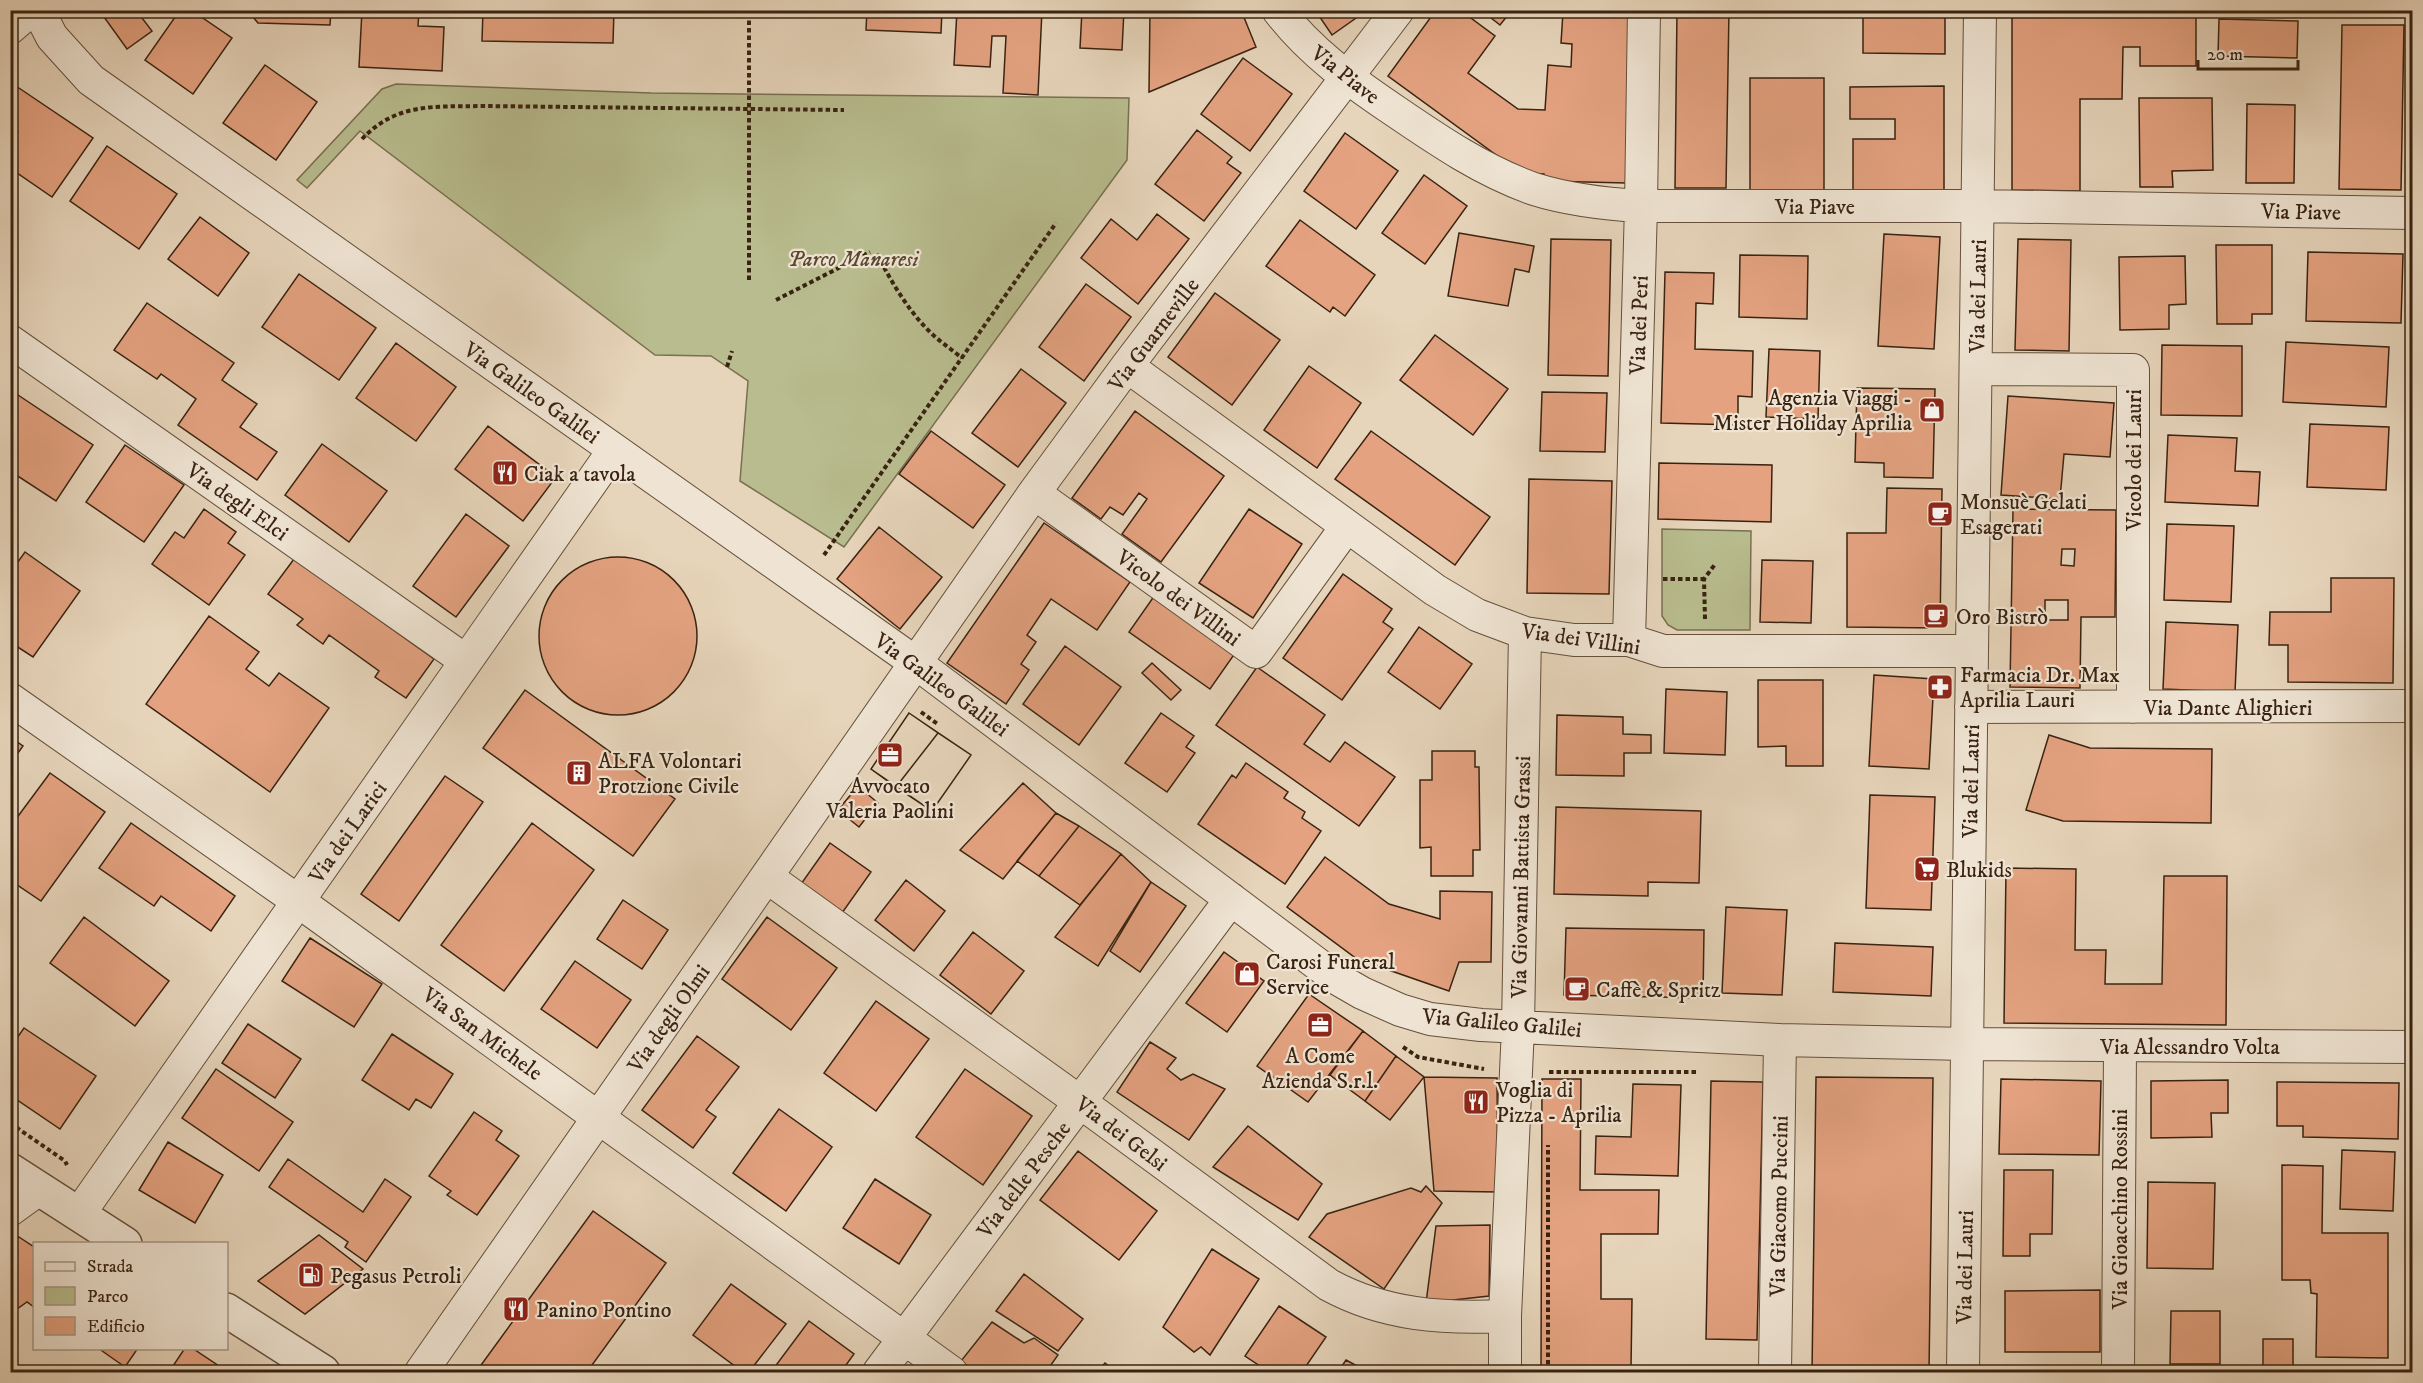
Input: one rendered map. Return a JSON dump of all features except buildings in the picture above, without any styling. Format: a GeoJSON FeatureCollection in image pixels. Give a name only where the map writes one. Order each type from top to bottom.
{"type":"FeatureCollection","features":[{"type":"Feature","properties":{"kind":"street"},"geometry":{"type":"LineString","coordinates":[[10,28],[31,10]]}},
{"type":"Feature","properties":{"kind":"street","name":"Via Galileo Galilei"},"geometry":{"type":"LineString","coordinates":[[38,10],[52,37],[92,80],[916,663],[1336,978],[1386,1005],[1446,1022],[1518,1027],[1780,1040],[1967,1044]]}},
{"type":"Feature","properties":{"kind":"street","name":"Via Piave"},"geometry":{"type":"LineString","coordinates":[[1278,10],[1307,43],[1347,78],[1459,154],[1515,182],[1537,190],[1589,202],[1641,206],[1978,206],[2412,213]]}},
{"type":"Feature","properties":{"kind":"street","name":"Via Guarneville"},"geometry":{"type":"LineString","coordinates":[[916,663],[1034,493],[1127,366],[1398,10]]}},
{"type":"Feature","properties":{"kind":"street","name":"Via dei Peri"},"geometry":{"type":"LineString","coordinates":[[1629,640],[1644,10]]}},
{"type":"Feature","properties":{"kind":"street","name":"Via dei Lauri"},"geometry":{"type":"LineString","coordinates":[[1963,1372],[1980,10]]}},
{"type":"Feature","properties":{"kind":"street","name":"Via degli Elci"},"geometry":{"type":"LineString","coordinates":[[10,341],[466,661]]}},
{"type":"Feature","properties":{"kind":"street","name":"Via dei Villini"},"geometry":{"type":"LineString","coordinates":[[1127,366],[1463,608],[1525,633],[1574,640],[1629,640],[1663,651],[1972,651]]}},
{"type":"Feature","properties":{"kind":"street","name":"Vicolo dei Lauri"},"geometry":{"type":"LineString","coordinates":[[1976,369],[2133,370],[2133,707]]}},
{"type":"Feature","properties":{"kind":"street","name":"Via dei Larici"},"geometry":{"type":"LineString","coordinates":[[79,1214],[614,450]]}},
{"type":"Feature","properties":{"kind":"street","name":"Vicolo dei Villini"},"geometry":{"type":"LineString","coordinates":[[1034,493],[1256,652],[1347,526]]}},
{"type":"Feature","properties":{"kind":"street","name":"Via Giovanni Battista Grassi"},"geometry":{"type":"LineString","coordinates":[[1505,1372],[1505,1316],[1518,1027],[1525,633]]}},
{"type":"Feature","properties":{"kind":"street","name":"Via degli Olmi"},"geometry":{"type":"LineString","coordinates":[[421,1372],[916,663]]}},
{"type":"Feature","properties":{"kind":"street","name":"Via San Michele"},"geometry":{"type":"LineString","coordinates":[[10,699],[298,901],[951,1372]]}},
{"type":"Feature","properties":{"kind":"street","name":"Via Dante Alighieri"},"geometry":{"type":"LineString","coordinates":[[1971,707],[2412,706]]}},
{"type":"Feature","properties":{"kind":"street","name":"Via dei Gelsi"},"geometry":{"type":"LineString","coordinates":[[766,877],[1080,1102],[1304,1268],[1347,1295],[1387,1309],[1413,1314],[1444,1317],[1505,1316]]}},
{"type":"Feature","properties":{"kind":"street","name":"Via delle Pesche"},"geometry":{"type":"LineString","coordinates":[[879,1372],[1232,899]]}},
{"type":"Feature","properties":{"kind":"street","name":"Via Giacomo Puccini"},"geometry":{"type":"LineString","coordinates":[[1775,1372],[1780,1040]]}},
{"type":"Feature","properties":{"kind":"street","name":"Via Alessandro Volta"},"geometry":{"type":"LineString","coordinates":[[1967,1044],[2412,1047]]}},
{"type":"Feature","properties":{"kind":"street","name":"Via Gioacchino Rossini"},"geometry":{"type":"LineString","coordinates":[[2118,1372],[2120,1046]]}},
{"type":"Feature","properties":{"kind":"street"},"geometry":{"type":"LineString","coordinates":[[10,1170],[121,1242]]}},
{"type":"Feature","properties":{"kind":"street"},"geometry":{"type":"LineString","coordinates":[[10,1210],[39,1189]]}},
{"type":"Feature","properties":{"kind":"street"},"geometry":{"type":"LineString","coordinates":[[228,1311],[323,1372]]}},
{"type":"Feature","properties":{"kind":"path"},"geometry":{"type":"LineString","coordinates":[[749,10],[749,280]]}},
{"type":"Feature","properties":{"kind":"path"},"geometry":{"type":"LineString","coordinates":[[362,140],[377,124],[388,118],[409,110],[429,107],[844,110]]}},
{"type":"Feature","properties":{"kind":"path"},"geometry":{"type":"LineString","coordinates":[[824,555],[1056,223]]}},
{"type":"Feature","properties":{"kind":"path"},"geometry":{"type":"LineString","coordinates":[[776,300],[870,252]]}},
{"type":"Feature","properties":{"kind":"path"},"geometry":{"type":"LineString","coordinates":[[877,254],[908,307],[929,332],[962,358]]}},
{"type":"Feature","properties":{"kind":"path"},"geometry":{"type":"LineString","coordinates":[[727,367],[732,351]]}},
{"type":"Feature","properties":{"kind":"path"},"geometry":{"type":"LineString","coordinates":[[1705,623],[1704,579],[1716,563]]}},
{"type":"Feature","properties":{"kind":"path"},"geometry":{"type":"LineString","coordinates":[[1655,579],[1704,579]]}},
{"type":"Feature","properties":{"kind":"path"},"geometry":{"type":"LineString","coordinates":[[1549,1082],[1549,1071],[1704,1072]]}},
{"type":"Feature","properties":{"kind":"path"},"geometry":{"type":"LineString","coordinates":[[10,1123],[65,1161],[69,1172]]}},
{"type":"Feature","properties":{"kind":"path"},"geometry":{"type":"LineString","coordinates":[[1548,1140],[1548,1372]]}},
{"type":"Feature","properties":{"kind":"green space","name":"Parco Manaresi"},"geometry":{"type":"Polygon","coordinates":[[[396,84],[651,93],[1129,98],[1127,160],[844,547],[740,481],[748,381],[711,356],[655,355],[360,131],[307,188],[297,180],[382,89],[396,84]]]}},
{"type":"Feature","properties":{"kind":"green space"},"geometry":{"type":"Polygon","coordinates":[[[1662,529],[1751,531],[1750,630],[1677,630],[1668,625],[1662,616],[1662,529]]]}},
{"type":"Feature","properties":{"kind":"place","name":"Agenzia Viaggi - Mister Holiday Aprilia"},"geometry":{"type":"Point","coordinates":[1932,410]}},
{"type":"Feature","properties":{"kind":"place","name":"Ciak a tavola"},"geometry":{"type":"Point","coordinates":[505,473]}},
{"type":"Feature","properties":{"kind":"place","name":"Monsuè Gelati Esagerati"},"geometry":{"type":"Point","coordinates":[1940,514]}},
{"type":"Feature","properties":{"kind":"place","name":"Oro Bistrò"},"geometry":{"type":"Point","coordinates":[1936,616]}},
{"type":"Feature","properties":{"kind":"place","name":"Farmacia Dr. Max Aprilia Lauri"},"geometry":{"type":"Point","coordinates":[1940,687]}},
{"type":"Feature","properties":{"kind":"place","name":"Avvocato Valeria Paolini"},"geometry":{"type":"Point","coordinates":[890,755]}},
{"type":"Feature","properties":{"kind":"place","name":"ALFA Volontari Protzione Civile"},"geometry":{"type":"Point","coordinates":[579,773]}},
{"type":"Feature","properties":{"kind":"place","name":"Blukids"},"geometry":{"type":"Point","coordinates":[1927,869]}},
{"type":"Feature","properties":{"kind":"place","name":"Carosi Funeral Service"},"geometry":{"type":"Point","coordinates":[1247,974]}},
{"type":"Feature","properties":{"kind":"place","name":"Caffè & Spritz"},"geometry":{"type":"Point","coordinates":[1577,989]}},
{"type":"Feature","properties":{"kind":"place","name":"A Come Azienda S.r.l."},"geometry":{"type":"Point","coordinates":[1320,1025]}},
{"type":"Feature","properties":{"kind":"place","name":"Voglia di Pizza - Aprilia"},"geometry":{"type":"Point","coordinates":[1476,1102]}},
{"type":"Feature","properties":{"kind":"place","name":"Pegasus Petroli"},"geometry":{"type":"Point","coordinates":[311,1275]}},
{"type":"Feature","properties":{"kind":"place","name":"Panino Pontino"},"geometry":{"type":"Point","coordinates":[516,1309]}}]}
